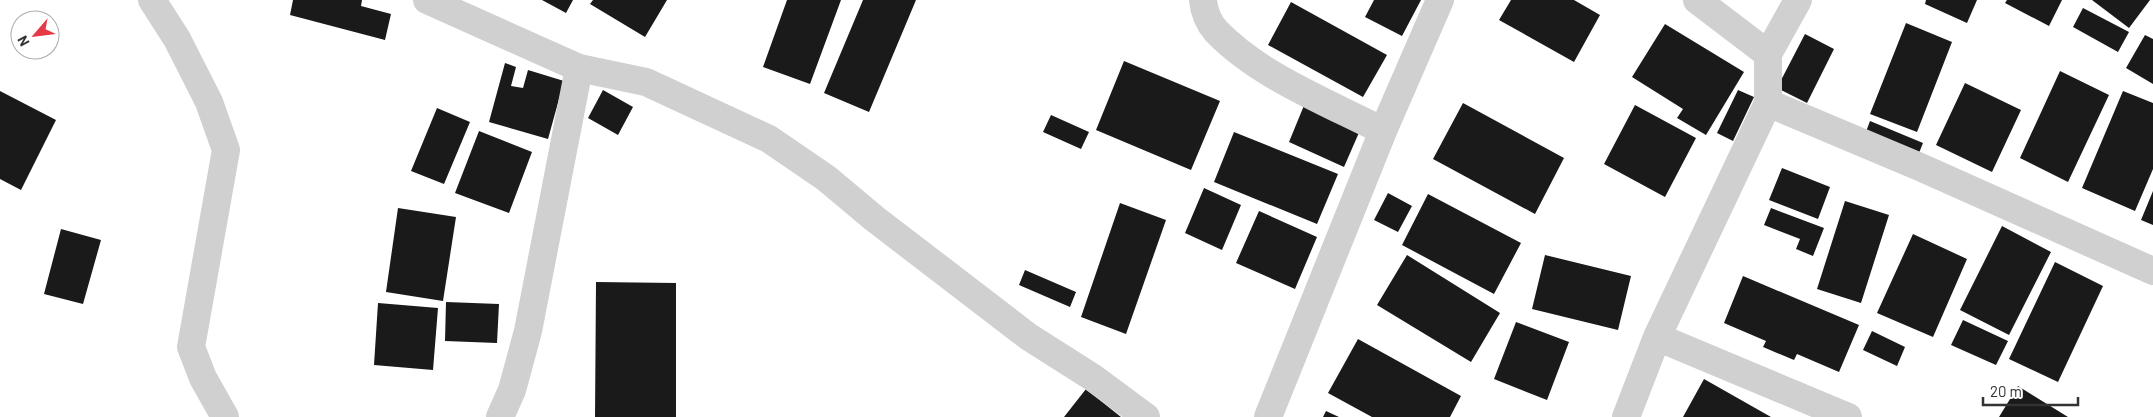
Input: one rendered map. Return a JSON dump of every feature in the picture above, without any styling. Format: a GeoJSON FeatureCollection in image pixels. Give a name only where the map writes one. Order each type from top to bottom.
{"type":"FeatureCollection","features":[{"type":"Feature","properties":{"kind":"street"},"geometry":{"type":"LineString","coordinates":[[152,0],[177,39],[209,102],[226,150],[191,347],[203,378],[225,417]]}},
{"type":"Feature","properties":{"kind":"street"},"geometry":{"type":"LineString","coordinates":[[1203,0],[1208,19],[1216,30],[1269,72],[1383,131]]}},
{"type":"Feature","properties":{"kind":"street"},"geometry":{"type":"LineString","coordinates":[[1268,417],[1383,131],[1440,0]]}},
{"type":"Feature","properties":{"kind":"street"},"geometry":{"type":"LineString","coordinates":[[1698,0],[1768,54]]}},
{"type":"Feature","properties":{"kind":"street"},"geometry":{"type":"LineString","coordinates":[[1626,417],[1657,337],[1768,104],[1768,54],[1798,0]]}},
{"type":"Feature","properties":{"kind":"street"},"geometry":{"type":"LineString","coordinates":[[445,4],[579,68],[646,82],[769,139],[826,178],[875,219],[1029,337],[1092,377],[1146,417]]}},
{"type":"Feature","properties":{"kind":"street"},"geometry":{"type":"LineString","coordinates":[[500,417],[512,390],[528,331],[579,68]]}},
{"type":"Feature","properties":{"kind":"street"},"geometry":{"type":"LineString","coordinates":[[1768,104],[1920,167],[2153,271]]}},
{"type":"Feature","properties":{"kind":"street"},"geometry":{"type":"LineString","coordinates":[[1657,337],[1848,417]]}},
{"type":"Feature","properties":{"kind":"building"},"geometry":{"type":"Polygon","coordinates":[[[293,0],[362,0],[361,6],[391,14],[385,40],[290,15],[293,0]]]}},
{"type":"Feature","properties":{"kind":"building"},"geometry":{"type":"Polygon","coordinates":[[[542,0],[573,0],[566,13],[542,0]]]}},
{"type":"Feature","properties":{"kind":"building"},"geometry":{"type":"Polygon","coordinates":[[[593,0],[667,0],[645,37],[590,4],[593,0]]]}},
{"type":"Feature","properties":{"kind":"building"},"geometry":{"type":"Polygon","coordinates":[[[787,0],[841,0],[810,84],[763,67],[787,0]]]}},
{"type":"Feature","properties":{"kind":"building"},"geometry":{"type":"Polygon","coordinates":[[[863,0],[916,0],[869,112],[824,93],[863,0]]]}},
{"type":"Feature","properties":{"kind":"building"},"geometry":{"type":"Polygon","coordinates":[[[1374,0],[1421,0],[1402,36],[1365,17],[1374,0]]]}},
{"type":"Feature","properties":{"kind":"building"},"geometry":{"type":"Polygon","coordinates":[[[1511,0],[1574,0],[1600,15],[1574,62],[1499,20],[1511,0]]]}},
{"type":"Feature","properties":{"kind":"building"},"geometry":{"type":"Polygon","coordinates":[[[1926,0],[1977,0],[1967,23],[1925,4],[1926,0]]]}},
{"type":"Feature","properties":{"kind":"building"},"geometry":{"type":"Polygon","coordinates":[[[2007,0],[2062,0],[2049,26],[2005,3],[2007,0]]]}},
{"type":"Feature","properties":{"kind":"building"},"geometry":{"type":"Polygon","coordinates":[[[2092,0],[2150,0],[2129,28],[2092,0]]]}},
{"type":"Feature","properties":{"kind":"building"},"geometry":{"type":"Polygon","coordinates":[[[1291,2],[1387,55],[1363,97],[1268,45],[1291,2]]]}},
{"type":"Feature","properties":{"kind":"building"},"geometry":{"type":"Polygon","coordinates":[[[2083,8],[2129,32],[2118,52],[2073,27],[2083,8]]]}},
{"type":"Feature","properties":{"kind":"building"},"geometry":{"type":"Polygon","coordinates":[[[1906,23],[1952,42],[1917,132],[1870,114],[1906,23]]]}},
{"type":"Feature","properties":{"kind":"building"},"geometry":{"type":"Polygon","coordinates":[[[1665,24],[1744,72],[1706,135],[1677,118],[1683,109],[1632,77],[1665,24]]]}},
{"type":"Feature","properties":{"kind":"building"},"geometry":{"type":"Polygon","coordinates":[[[1805,34],[1834,49],[1807,103],[1777,88],[1805,34]]]}},
{"type":"Feature","properties":{"kind":"building"},"geometry":{"type":"Polygon","coordinates":[[[2145,35],[2153,39],[2153,84],[2126,68],[2145,35]]]}},
{"type":"Feature","properties":{"kind":"building"},"geometry":{"type":"Polygon","coordinates":[[[1124,61],[1220,101],[1191,170],[1096,130],[1124,61]]]}},
{"type":"Feature","properties":{"kind":"building"},"geometry":{"type":"Polygon","coordinates":[[[505,63],[516,67],[511,86],[523,88],[528,70],[564,81],[548,139],[489,122],[505,63]]]}},
{"type":"Feature","properties":{"kind":"building"},"geometry":{"type":"Polygon","coordinates":[[[2060,71],[2109,95],[2068,182],[2020,158],[2060,71]]]}},
{"type":"Feature","properties":{"kind":"building"},"geometry":{"type":"Polygon","coordinates":[[[1965,83],[2021,110],[1992,172],[1936,145],[1965,83]]]}},
{"type":"Feature","properties":{"kind":"building"},"geometry":{"type":"Polygon","coordinates":[[[603,90],[633,107],[618,135],[588,118],[603,90]]]}},
{"type":"Feature","properties":{"kind":"building"},"geometry":{"type":"Polygon","coordinates":[[[1738,90],[1754,97],[1733,141],[1717,133],[1738,90]]]}},
{"type":"Feature","properties":{"kind":"building"},"geometry":{"type":"Polygon","coordinates":[[[0,91],[56,120],[21,190],[0,179],[0,91]]]}},
{"type":"Feature","properties":{"kind":"building"},"geometry":{"type":"Polygon","coordinates":[[[2123,91],[2153,103],[2153,169],[2135,211],[2082,188],[2123,91]]]}},
{"type":"Feature","properties":{"kind":"building"},"geometry":{"type":"Polygon","coordinates":[[[1305,103],[1361,128],[1344,167],[1289,142],[1305,103]]]}},
{"type":"Feature","properties":{"kind":"building"},"geometry":{"type":"Polygon","coordinates":[[[1463,103],[1564,158],[1535,214],[1433,159],[1463,103]]]}},
{"type":"Feature","properties":{"kind":"building"},"geometry":{"type":"Polygon","coordinates":[[[1635,105],[1696,138],[1665,197],[1604,164],[1635,105]]]}},
{"type":"Feature","properties":{"kind":"building"},"geometry":{"type":"Polygon","coordinates":[[[437,108],[470,122],[444,184],[411,171],[437,108]]]}},
{"type":"Feature","properties":{"kind":"building"},"geometry":{"type":"Polygon","coordinates":[[[1051,115],[1089,132],[1081,149],[1043,132],[1051,115]]]}},
{"type":"Feature","properties":{"kind":"building"},"geometry":{"type":"Polygon","coordinates":[[[1870,121],[1923,143],[1917,158],[1864,137],[1870,121]]]}},
{"type":"Feature","properties":{"kind":"building"},"geometry":{"type":"Polygon","coordinates":[[[479,131],[532,152],[509,213],[455,193],[479,131]]]}},
{"type":"Feature","properties":{"kind":"building"},"geometry":{"type":"Polygon","coordinates":[[[1234,132],[1338,174],[1317,224],[1214,182],[1234,132]]]}},
{"type":"Feature","properties":{"kind":"building"},"geometry":{"type":"Polygon","coordinates":[[[1782,168],[1830,187],[1818,219],[1769,200],[1782,168]]]}},
{"type":"Feature","properties":{"kind":"building"},"geometry":{"type":"Polygon","coordinates":[[[1204,188],[1241,205],[1222,250],[1185,233],[1204,188]]]}},
{"type":"Feature","properties":{"kind":"building"},"geometry":{"type":"Polygon","coordinates":[[[2153,191],[2153,225],[2141,220],[2153,191]]]}},
{"type":"Feature","properties":{"kind":"building"},"geometry":{"type":"Polygon","coordinates":[[[1388,193],[1412,206],[1398,232],[1374,220],[1388,193]]]}},
{"type":"Feature","properties":{"kind":"building"},"geometry":{"type":"Polygon","coordinates":[[[1428,194],[1521,243],[1494,294],[1402,245],[1428,194]]]}},
{"type":"Feature","properties":{"kind":"building"},"geometry":{"type":"Polygon","coordinates":[[[1845,201],[1889,215],[1861,303],[1817,289],[1845,201]]]}},
{"type":"Feature","properties":{"kind":"building"},"geometry":{"type":"Polygon","coordinates":[[[1120,203],[1166,220],[1126,334],[1081,317],[1120,203]]]}},
{"type":"Feature","properties":{"kind":"building"},"geometry":{"type":"Polygon","coordinates":[[[398,208],[456,217],[443,301],[386,292],[398,208]]]}},
{"type":"Feature","properties":{"kind":"building"},"geometry":{"type":"Polygon","coordinates":[[[1771,208],[1824,228],[1813,256],[1796,249],[1800,239],[1764,225],[1771,208]]]}},
{"type":"Feature","properties":{"kind":"building"},"geometry":{"type":"Polygon","coordinates":[[[1259,211],[1317,237],[1295,289],[1236,263],[1259,211]]]}},
{"type":"Feature","properties":{"kind":"building"},"geometry":{"type":"Polygon","coordinates":[[[2002,226],[2051,252],[2009,335],[1960,310],[2002,226]]]}},
{"type":"Feature","properties":{"kind":"building"},"geometry":{"type":"Polygon","coordinates":[[[61,229],[101,240],[83,304],[44,294],[61,229]]]}},
{"type":"Feature","properties":{"kind":"building"},"geometry":{"type":"Polygon","coordinates":[[[1913,234],[1967,259],[1933,337],[1877,313],[1913,234]]]}},
{"type":"Feature","properties":{"kind":"building"},"geometry":{"type":"Polygon","coordinates":[[[1407,255],[1500,313],[1471,362],[1377,305],[1407,255]]]}},
{"type":"Feature","properties":{"kind":"building"},"geometry":{"type":"Polygon","coordinates":[[[1545,255],[1631,276],[1618,330],[1532,309],[1545,255]]]}},
{"type":"Feature","properties":{"kind":"building"},"geometry":{"type":"Polygon","coordinates":[[[2055,262],[2103,286],[2058,382],[2009,359],[2055,262]]]}},
{"type":"Feature","properties":{"kind":"building"},"geometry":{"type":"Polygon","coordinates":[[[1025,270],[1076,292],[1070,307],[1019,285],[1025,270]]]}},
{"type":"Feature","properties":{"kind":"building"},"geometry":{"type":"Polygon","coordinates":[[[1743,276],[1859,325],[1839,372],[1797,354],[1794,360],[1763,347],[1766,341],[1724,323],[1743,276]]]}},
{"type":"Feature","properties":{"kind":"building"},"geometry":{"type":"Polygon","coordinates":[[[596,282],[676,283],[676,417],[595,417],[596,282]]]}},
{"type":"Feature","properties":{"kind":"building"},"geometry":{"type":"Polygon","coordinates":[[[446,302],[499,304],[497,343],[445,341],[446,302]]]}},
{"type":"Feature","properties":{"kind":"building"},"geometry":{"type":"Polygon","coordinates":[[[378,303],[438,308],[433,370],[374,365],[378,303]]]}},
{"type":"Feature","properties":{"kind":"building"},"geometry":{"type":"Polygon","coordinates":[[[1963,320],[2008,341],[1996,365],[1951,345],[1963,320]]]}},
{"type":"Feature","properties":{"kind":"building"},"geometry":{"type":"Polygon","coordinates":[[[1516,322],[1569,342],[1547,400],[1494,379],[1516,322]]]}},
{"type":"Feature","properties":{"kind":"building"},"geometry":{"type":"Polygon","coordinates":[[[1872,331],[1905,347],[1897,366],[1863,350],[1872,331]]]}},
{"type":"Feature","properties":{"kind":"building"},"geometry":{"type":"Polygon","coordinates":[[[1358,339],[1461,396],[1450,417],[1372,417],[1328,393],[1358,339]]]}},
{"type":"Feature","properties":{"kind":"building"},"geometry":{"type":"Polygon","coordinates":[[[1704,379],[1771,417],[1683,417],[1704,379]]]}},
{"type":"Feature","properties":{"kind":"building"},"geometry":{"type":"Polygon","coordinates":[[[2018,386],[2068,417],[1999,417],[2018,386]]]}},
{"type":"Feature","properties":{"kind":"building"},"geometry":{"type":"Polygon","coordinates":[[[1086,389],[1121,417],[1064,417],[1086,389]]]}},
{"type":"Feature","properties":{"kind":"building"},"geometry":{"type":"Polygon","coordinates":[[[1326,411],[1339,417],[1323,417],[1326,411]]]}}]}
